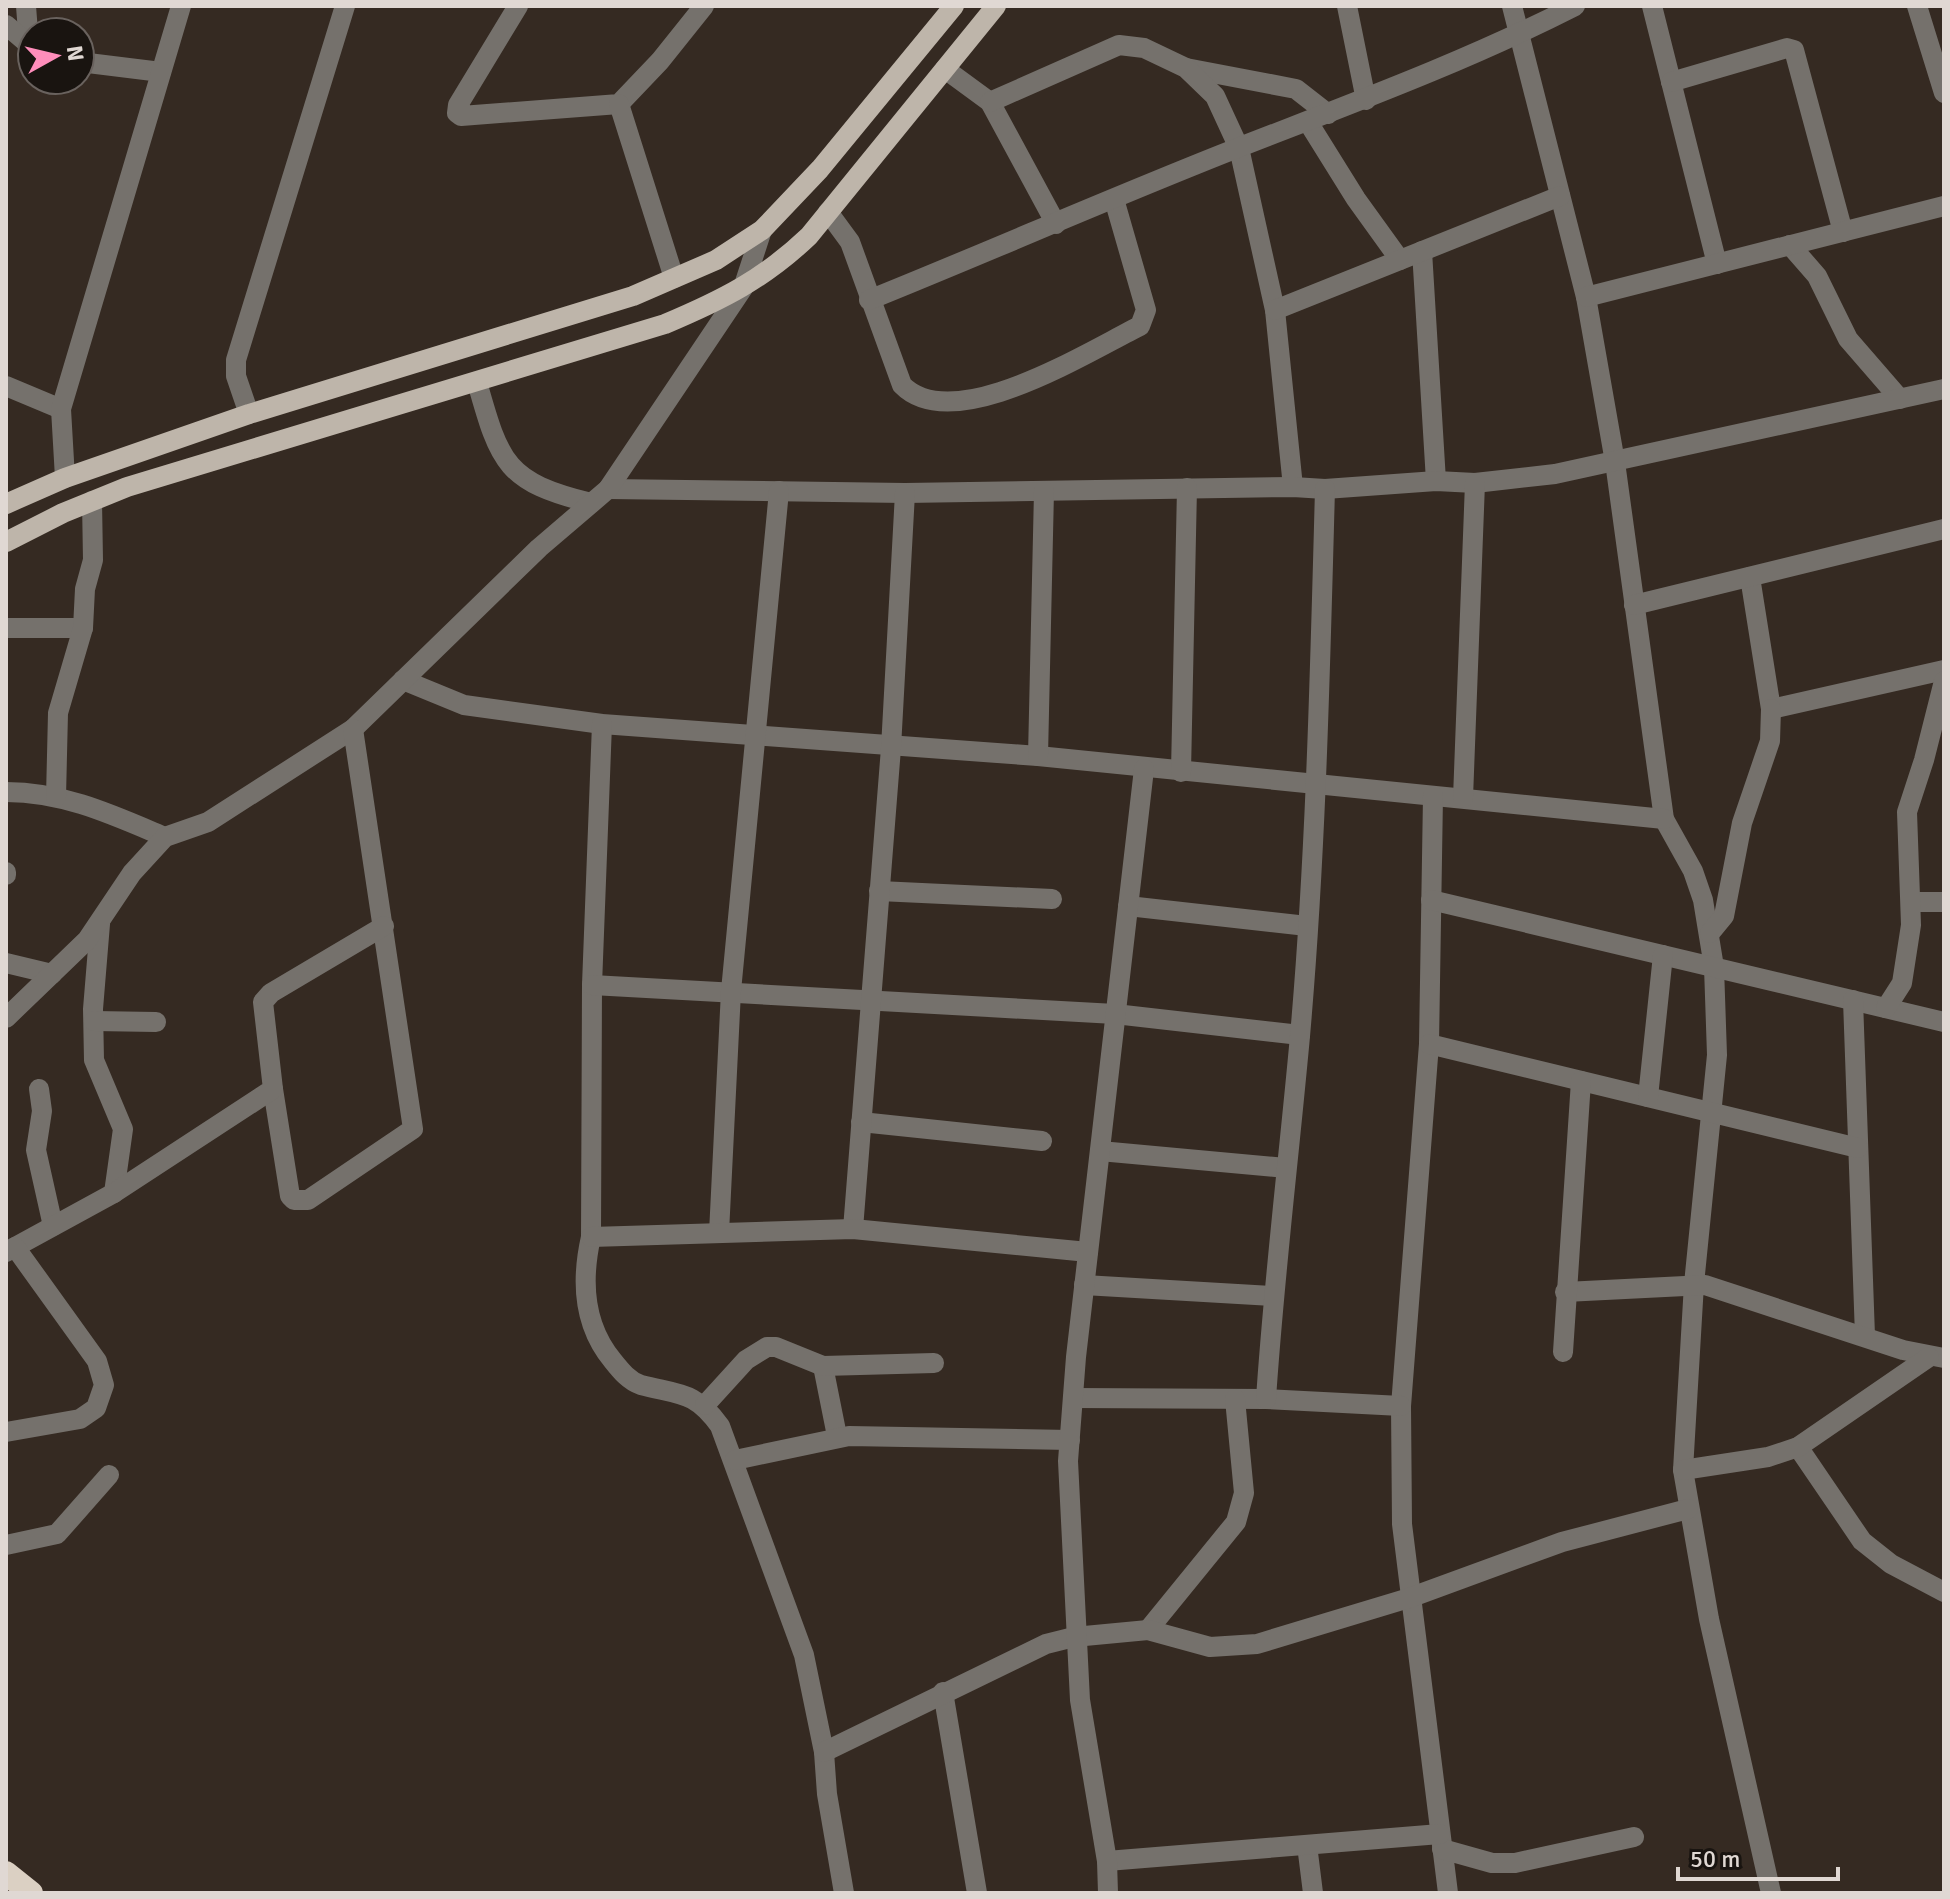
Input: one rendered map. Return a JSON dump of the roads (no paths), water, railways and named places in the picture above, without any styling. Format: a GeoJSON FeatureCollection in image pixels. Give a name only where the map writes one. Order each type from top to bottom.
{"type":"FeatureCollection","features":[{"type":"Feature","properties":{"kind":"highway"},"geometry":{"type":"LineString","coordinates":[[6,1873],[31,1893]]}},
{"type":"Feature","properties":{"kind":"main road"},"geometry":{"type":"LineString","coordinates":[[6,504],[65,478],[249,414],[482,345],[633,296],[716,260],[762,230],[820,169],[954,6]]}},
{"type":"Feature","properties":{"kind":"main road"},"geometry":{"type":"LineString","coordinates":[[6,542],[127,487],[665,324],[743,288],[775,268],[828,212],[996,6]]}},
{"type":"Feature","properties":{"kind":"street"},"geometry":{"type":"LineString","coordinates":[[65,478],[61,409],[181,6]]}},
{"type":"Feature","properties":{"kind":"street"},"geometry":{"type":"LineString","coordinates":[[249,414],[236,376],[236,360],[345,6]]}},
{"type":"Feature","properties":{"kind":"street"},"geometry":{"type":"LineString","coordinates":[[518,6],[493,43],[457,113],[471,116],[619,104],[660,61],[704,6]]}},
{"type":"Feature","properties":{"kind":"street"},"geometry":{"type":"LineString","coordinates":[[1347,6],[1366,100]]}},
{"type":"Feature","properties":{"kind":"street"},"geometry":{"type":"LineString","coordinates":[[1512,6],[1586,297],[1615,462],[1664,819],[1693,871],[1710,933],[1717,1055],[1694,1284],[1683,1470],[1688,1509],[1771,1893]]}},
{"type":"Feature","properties":{"kind":"street"},"geometry":{"type":"LineString","coordinates":[[869,300],[1239,148],[1366,100],[1519,35],[1575,6]]}},
{"type":"Feature","properties":{"kind":"street"},"geometry":{"type":"LineString","coordinates":[[1652,6],[1717,264]]}},
{"type":"Feature","properties":{"kind":"street"},"geometry":{"type":"LineString","coordinates":[[1917,6],[1937,44],[1944,93]]}},
{"type":"Feature","properties":{"kind":"street"},"geometry":{"type":"LineString","coordinates":[[990,102],[1119,45],[1144,48],[1186,68],[1296,89],[1328,114]]}},
{"type":"Feature","properties":{"kind":"street"},"geometry":{"type":"LineString","coordinates":[[1671,82],[1787,48],[1794,50],[1843,232]]}},
{"type":"Feature","properties":{"kind":"street"},"geometry":{"type":"LineString","coordinates":[[96,64],[161,72]]}},
{"type":"Feature","properties":{"kind":"street"},"geometry":{"type":"LineString","coordinates":[[1186,68],[1215,96],[1239,148],[1275,310],[1293,487]]}},
{"type":"Feature","properties":{"kind":"street"},"geometry":{"type":"LineString","coordinates":[[945,69],[990,102],[1056,224]]}},
{"type":"Feature","properties":{"kind":"street"},"geometry":{"type":"LineString","coordinates":[[619,104],[674,278]]}},
{"type":"Feature","properties":{"kind":"street"},"geometry":{"type":"LineString","coordinates":[[1308,122],[1356,199],[1400,260]]}},
{"type":"Feature","properties":{"kind":"street"},"geometry":{"type":"LineString","coordinates":[[1275,310],[1560,196]]}},
{"type":"Feature","properties":{"kind":"street"},"geometry":{"type":"LineString","coordinates":[[828,212],[850,242],[896,373],[911,394],[950,403],[999,392],[1128,332],[1145,321],[1146,310],[1114,199]]}},
{"type":"Feature","properties":{"kind":"street"},"geometry":{"type":"LineString","coordinates":[[1586,297],[1944,206]]}},
{"type":"Feature","properties":{"kind":"street"},"geometry":{"type":"LineString","coordinates":[[6,1018],[87,940],[132,873],[165,837],[208,822],[353,729],[539,548],[608,489],[743,288],[762,230]]}},
{"type":"Feature","properties":{"kind":"street"},"geometry":{"type":"LineString","coordinates":[[1790,245],[1817,276],[1848,339],[1900,399]]}},
{"type":"Feature","properties":{"kind":"street"},"geometry":{"type":"LineString","coordinates":[[1422,251],[1436,481]]}},
{"type":"Feature","properties":{"kind":"street"},"geometry":{"type":"LineString","coordinates":[[477,382],[494,441],[510,466],[530,483],[548,492],[591,503]]}},
{"type":"Feature","properties":{"kind":"street"},"geometry":{"type":"LineString","coordinates":[[6,386],[61,409]]}},
{"type":"Feature","properties":{"kind":"street"},"geometry":{"type":"LineString","coordinates":[[608,489],[905,493],[1325,489],[1436,481],[1475,483],[1555,474],[1615,462],[1944,389]]}},
{"type":"Feature","properties":{"kind":"street"},"geometry":{"type":"LineString","coordinates":[[1463,798],[1475,483]]}},
{"type":"Feature","properties":{"kind":"street"},"geometry":{"type":"LineString","coordinates":[[1181,772],[1187,488]]}},
{"type":"Feature","properties":{"kind":"street"},"geometry":{"type":"LineString","coordinates":[[1266,1399],[1273,1296],[1300,1035],[1316,786],[1325,489]]}},
{"type":"Feature","properties":{"kind":"street"},"geometry":{"type":"LineString","coordinates":[[719,1233],[731,991],[779,491]]}},
{"type":"Feature","properties":{"kind":"street"},"geometry":{"type":"LineString","coordinates":[[1038,756],[1044,491]]}},
{"type":"Feature","properties":{"kind":"street"},"geometry":{"type":"LineString","coordinates":[[853,1229],[891,748],[905,493]]}},
{"type":"Feature","properties":{"kind":"street"},"geometry":{"type":"LineString","coordinates":[[56,797],[58,713],[83,628],[85,589],[93,560],[92,501]]}},
{"type":"Feature","properties":{"kind":"street"},"geometry":{"type":"LineString","coordinates":[[1634,605],[1944,529]]}},
{"type":"Feature","properties":{"kind":"street"},"geometry":{"type":"LineString","coordinates":[[1710,933],[1724,916],[1742,823],[1770,741],[1771,709],[1750,577]]}},
{"type":"Feature","properties":{"kind":"street"},"geometry":{"type":"LineString","coordinates":[[6,628],[83,628]]}},
{"type":"Feature","properties":{"kind":"street"},"geometry":{"type":"LineString","coordinates":[[1771,709],[1944,670]]}},
{"type":"Feature","properties":{"kind":"street"},"geometry":{"type":"LineString","coordinates":[[403,680],[464,705],[602,724],[891,748],[1038,756],[1664,819]]}},
{"type":"Feature","properties":{"kind":"street"},"geometry":{"type":"LineString","coordinates":[[1886,1008],[1906,969],[1912,902],[1906,819],[1944,681]]}},
{"type":"Feature","properties":{"kind":"street"},"geometry":{"type":"LineString","coordinates":[[602,724],[592,985],[591,1237],[585,1274],[587,1311],[609,1357],[625,1376],[639,1384],[689,1395],[705,1405],[720,1426],[804,1655],[824,1752],[827,1794],[844,1893]]}},
{"type":"Feature","properties":{"kind":"street"},"geometry":{"type":"LineString","coordinates":[[353,729],[384,926],[414,1119],[410,1133],[308,1200],[294,1200],[290,1196],[273,1089],[263,1002],[271,993],[384,926]]}},
{"type":"Feature","properties":{"kind":"street"},"geometry":{"type":"LineString","coordinates":[[1108,1893],[1107,1861],[1089,1765],[1074,1637],[1070,1440],[1084,1285],[1144,769]]}},
{"type":"Feature","properties":{"kind":"street"},"geometry":{"type":"LineString","coordinates":[[6,792],[37,792],[92,807],[165,837]]}},
{"type":"Feature","properties":{"kind":"street"},"geometry":{"type":"LineString","coordinates":[[1433,796],[1429,1044],[1401,1406],[1402,1524],[1448,1893]]}},
{"type":"Feature","properties":{"kind":"street"},"geometry":{"type":"LineString","coordinates":[[879,891],[1052,899]]}},
{"type":"Feature","properties":{"kind":"street"},"geometry":{"type":"LineString","coordinates":[[1431,900],[1944,1022]]}},
{"type":"Feature","properties":{"kind":"street"},"geometry":{"type":"LineString","coordinates":[[1912,902],[1944,902]]}},
{"type":"Feature","properties":{"kind":"street"},"geometry":{"type":"LineString","coordinates":[[1128,906],[1307,926]]}},
{"type":"Feature","properties":{"kind":"street"},"geometry":{"type":"LineString","coordinates":[[100,920],[94,1060],[123,1129],[114,1193]]}},
{"type":"Feature","properties":{"kind":"street"},"geometry":{"type":"LineString","coordinates":[[1648,1097],[1663,955]]}},
{"type":"Feature","properties":{"kind":"street"},"geometry":{"type":"LineString","coordinates":[[6,963],[52,974]]}},
{"type":"Feature","properties":{"kind":"street"},"geometry":{"type":"LineString","coordinates":[[592,985],[1115,1014],[1300,1035]]}},
{"type":"Feature","properties":{"kind":"street"},"geometry":{"type":"LineString","coordinates":[[1853,1000],[1865,1336]]}},
{"type":"Feature","properties":{"kind":"street"},"geometry":{"type":"LineString","coordinates":[[94,1021],[156,1022]]}},
{"type":"Feature","properties":{"kind":"street"},"geometry":{"type":"LineString","coordinates":[[1429,1044],[1858,1148]]}},
{"type":"Feature","properties":{"kind":"street"},"geometry":{"type":"LineString","coordinates":[[1563,1352],[1581,1081]]}},
{"type":"Feature","properties":{"kind":"street"},"geometry":{"type":"LineString","coordinates":[[39,1089],[42,1111],[36,1150],[53,1226]]}},
{"type":"Feature","properties":{"kind":"street"},"geometry":{"type":"LineString","coordinates":[[6,1432],[80,1419],[96,1408],[104,1385],[97,1361],[11,1250],[114,1193],[273,1089]]}},
{"type":"Feature","properties":{"kind":"street"},"geometry":{"type":"LineString","coordinates":[[861,1122],[1042,1141]]}},
{"type":"Feature","properties":{"kind":"street"},"geometry":{"type":"LineString","coordinates":[[1100,1151],[1286,1168]]}},
{"type":"Feature","properties":{"kind":"street"},"geometry":{"type":"LineString","coordinates":[[591,1237],[853,1229],[1088,1252]]}},
{"type":"Feature","properties":{"kind":"street"},"geometry":{"type":"LineString","coordinates":[[1565,1292],[1694,1284],[1936,1357]]}},
{"type":"Feature","properties":{"kind":"street"},"geometry":{"type":"LineString","coordinates":[[1084,1285],[1273,1296]]}},
{"type":"Feature","properties":{"kind":"street"},"geometry":{"type":"LineString","coordinates":[[705,1405],[746,1360],[767,1347],[776,1347],[823,1366],[934,1363]]}},
{"type":"Feature","properties":{"kind":"street"},"geometry":{"type":"LineString","coordinates":[[1683,1470],[1768,1457],[1798,1447],[1936,1357]]}},
{"type":"Feature","properties":{"kind":"street"},"geometry":{"type":"LineString","coordinates":[[823,1366],[837,1436]]}},
{"type":"Feature","properties":{"kind":"street"},"geometry":{"type":"LineString","coordinates":[[1073,1398],[1266,1399],[1401,1406]]}},
{"type":"Feature","properties":{"kind":"street"},"geometry":{"type":"LineString","coordinates":[[1148,1630],[1236,1522],[1244,1493],[1235,1399]]}},
{"type":"Feature","properties":{"kind":"street"},"geometry":{"type":"LineString","coordinates":[[735,1460],[837,1436],[1070,1440]]}},
{"type":"Feature","properties":{"kind":"street"},"geometry":{"type":"LineString","coordinates":[[1798,1447],[1862,1541],[1891,1564],[1944,1592]]}},
{"type":"Feature","properties":{"kind":"street"},"geometry":{"type":"LineString","coordinates":[[6,1545],[57,1534],[109,1475]]}},
{"type":"Feature","properties":{"kind":"street"},"geometry":{"type":"LineString","coordinates":[[824,1752],[1011,1659],[1074,1637],[1148,1630],[1210,1647],[1245,1646],[1409,1598],[1562,1542],[1688,1509]]}},
{"type":"Feature","properties":{"kind":"street"},"geometry":{"type":"LineString","coordinates":[[943,1692],[977,1893]]}},
{"type":"Feature","properties":{"kind":"street"},"geometry":{"type":"LineString","coordinates":[[1107,1861],[1307,1845],[1441,1842],[1492,1863],[1515,1863],[1634,1837]]}},
{"type":"Feature","properties":{"kind":"street"},"geometry":{"type":"LineString","coordinates":[[1307,1845],[1313,1893]]}}]}
